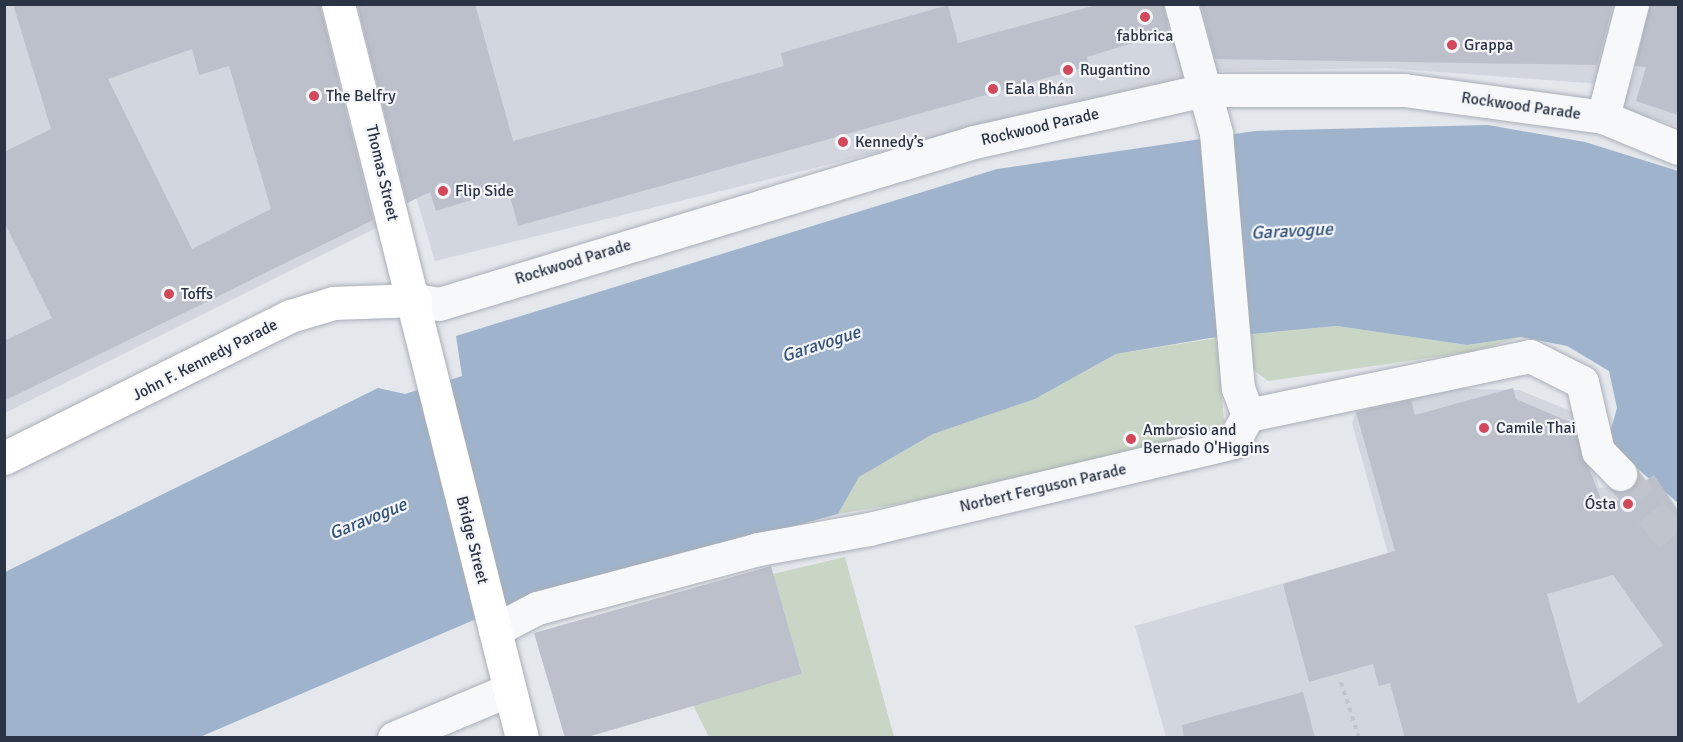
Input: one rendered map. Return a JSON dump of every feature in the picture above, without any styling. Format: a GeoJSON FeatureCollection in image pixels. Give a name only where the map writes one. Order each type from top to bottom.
{"type":"FeatureCollection","features":[{"type":"Feature","properties":{"kind":"main road","name":"Thomas Street"},"geometry":{"type":"LineString","coordinates":[[338,4],[416,300],[421,342]]}},
{"type":"Feature","properties":{"kind":"main road","name":"John F. Kennedy Parade"},"geometry":{"type":"LineString","coordinates":[[4,458],[290,316],[334,303],[416,300]]}},
{"type":"Feature","properties":{"kind":"main road","name":"Bridge Street"},"geometry":{"type":"LineString","coordinates":[[421,342],[522,738]]}},
{"type":"Feature","properties":{"kind":"street"},"geometry":{"type":"LineString","coordinates":[[1181,4],[1216,133],[1243,401],[1530,356],[1582,382],[1598,452],[1620,474]]}},
{"type":"Feature","properties":{"kind":"street"},"geometry":{"type":"LineString","coordinates":[[1603,117],[1632,4]]}},
{"type":"Feature","properties":{"kind":"street","name":"Rockwood Parade"},"geometry":{"type":"LineString","coordinates":[[416,300],[439,304],[974,142],[1204,90],[1404,90],[1603,117],[1678,147]]}},
{"type":"Feature","properties":{"kind":"street","name":"Norbert Ferguson Parade"},"geometry":{"type":"LineString","coordinates":[[494,625],[537,608],[758,549],[869,529],[1233,442],[1243,401]]}},
{"type":"Feature","properties":{"kind":"street"},"geometry":{"type":"LineString","coordinates":[[394,738],[509,690]]}},
{"type":"Feature","properties":{"kind":"path"},"geometry":{"type":"LineString","coordinates":[[1341,682],[1359,738]]}},
{"type":"Feature","properties":{"kind":"shaded area"},"geometry":{"type":"Polygon","coordinates":[[[5,5],[307,5],[384,224],[5,413],[5,5]]]}},
{"type":"Feature","properties":{"kind":"shaded area"},"geometry":{"type":"Polygon","coordinates":[[[359,5],[1173,5],[1194,75],[435,261],[359,5]]]}},
{"type":"Feature","properties":{"kind":"shaded area"},"geometry":{"type":"Polygon","coordinates":[[[1188,5],[1616,5],[1600,84],[1386,68],[1208,71],[1188,5]]]}},
{"type":"Feature","properties":{"kind":"shaded area"},"geometry":{"type":"Polygon","coordinates":[[[1661,5],[1678,5],[1678,126],[1620,109],[1661,5]]]}},
{"type":"Feature","properties":{"kind":"shaded area"},"geometry":{"type":"Polygon","coordinates":[[[1427,388],[1520,390],[1577,414],[1599,488],[1649,485],[1678,518],[1678,737],[1166,737],[1135,626],[1388,553],[1352,423],[1356,412],[1427,388]]]}},
{"type":"Feature","properties":{"kind":"green space"},"geometry":{"type":"Polygon","coordinates":[[[1337,326],[1467,345],[1521,337],[1471,352],[1268,381],[1251,368],[1244,335],[1337,326]]]}},
{"type":"Feature","properties":{"kind":"green space"},"geometry":{"type":"Polygon","coordinates":[[[1217,338],[1224,422],[1212,435],[951,495],[838,514],[859,477],[933,434],[1035,399],[1116,354],[1217,338]]]}},
{"type":"Feature","properties":{"kind":"green space"},"geometry":{"type":"Polygon","coordinates":[[[845,557],[894,737],[709,737],[693,705],[802,674],[773,574],[845,557]]]}},
{"type":"Feature","properties":{"kind":"water","name":"Garavogue"},"geometry":{"type":"Polygon","coordinates":[[[1488,125],[1585,142],[1678,171],[1678,503],[1607,443],[1617,408],[1609,371],[1567,346],[1521,337],[1467,345],[1337,326],[1210,338],[1116,354],[1035,399],[933,434],[859,477],[838,514],[516,602],[200,737],[5,738],[5,572],[378,388],[405,394],[462,376],[456,336],[997,169],[1255,131],[1488,125]]]}},
{"type":"Feature","properties":{"kind":"building"},"geometry":{"type":"Polygon","coordinates":[[[13,4],[320,4],[373,220],[4,401],[4,341],[52,318],[4,222],[4,152],[51,129],[13,4]],[[192,49],[108,79],[192,249],[271,209],[229,66],[199,75],[192,49]]]}},
{"type":"Feature","properties":{"kind":"building"},"geometry":{"type":"Polygon","coordinates":[[[357,4],[475,4],[513,141],[784,66],[781,53],[948,5],[958,43],[1100,4],[1163,4],[1169,32],[1087,57],[1089,66],[518,226],[508,189],[436,211],[430,192],[407,203],[357,4]]]}},
{"type":"Feature","properties":{"kind":"building"},"geometry":{"type":"Polygon","coordinates":[[[1201,4],[1613,4],[1597,65],[1215,59],[1201,4]]]}},
{"type":"Feature","properties":{"kind":"building"},"geometry":{"type":"Polygon","coordinates":[[[1650,4],[1678,4],[1678,115],[1636,101],[1646,67],[1635,66],[1650,4]]]}},
{"type":"Feature","properties":{"kind":"building"},"geometry":{"type":"Polygon","coordinates":[[[1513,388],[1516,399],[1572,423],[1605,510],[1654,475],[1678,510],[1678,738],[1405,738],[1390,683],[1379,686],[1373,664],[1309,682],[1283,584],[1395,551],[1356,412],[1411,400],[1415,415],[1513,388]],[[1613,575],[1547,594],[1578,704],[1663,645],[1613,575]]]}},
{"type":"Feature","properties":{"kind":"building"},"geometry":{"type":"Polygon","coordinates":[[[771,566],[802,674],[584,738],[565,738],[534,633],[771,566]]]}},
{"type":"Feature","properties":{"kind":"building"},"geometry":{"type":"Polygon","coordinates":[[[1303,692],[1315,738],[1184,738],[1182,725],[1303,692]]]}},
{"type":"Feature","properties":{"kind":"tunnel"},"geometry":{"type":"LineString","coordinates":[[1620,474],[1678,545]]}},
{"type":"Feature","properties":{"kind":"place","name":"fabbrica"},"geometry":{"type":"Point","coordinates":[1145,17]}},
{"type":"Feature","properties":{"kind":"place","name":"Grappa"},"geometry":{"type":"Point","coordinates":[1452,45]}},
{"type":"Feature","properties":{"kind":"place","name":"Rugantino"},"geometry":{"type":"Point","coordinates":[1068,70]}},
{"type":"Feature","properties":{"kind":"place","name":"Eala Bhán"},"geometry":{"type":"Point","coordinates":[993,89]}},
{"type":"Feature","properties":{"kind":"place","name":"The Belfry"},"geometry":{"type":"Point","coordinates":[314,96]}},
{"type":"Feature","properties":{"kind":"place","name":"Kennedy’s"},"geometry":{"type":"Point","coordinates":[843,142]}},
{"type":"Feature","properties":{"kind":"place","name":"Flip Side"},"geometry":{"type":"Point","coordinates":[443,191]}},
{"type":"Feature","properties":{"kind":"place","name":"Toffs"},"geometry":{"type":"Point","coordinates":[169,294]}},
{"type":"Feature","properties":{"kind":"place","name":"Camile Thai"},"geometry":{"type":"Point","coordinates":[1484,428]}},
{"type":"Feature","properties":{"kind":"place","name":"Ambrosio and Bernado O'Higgins"},"geometry":{"type":"Point","coordinates":[1131,439]}},
{"type":"Feature","properties":{"kind":"place","name":"Ósta"},"geometry":{"type":"Point","coordinates":[1628,504]}}]}
